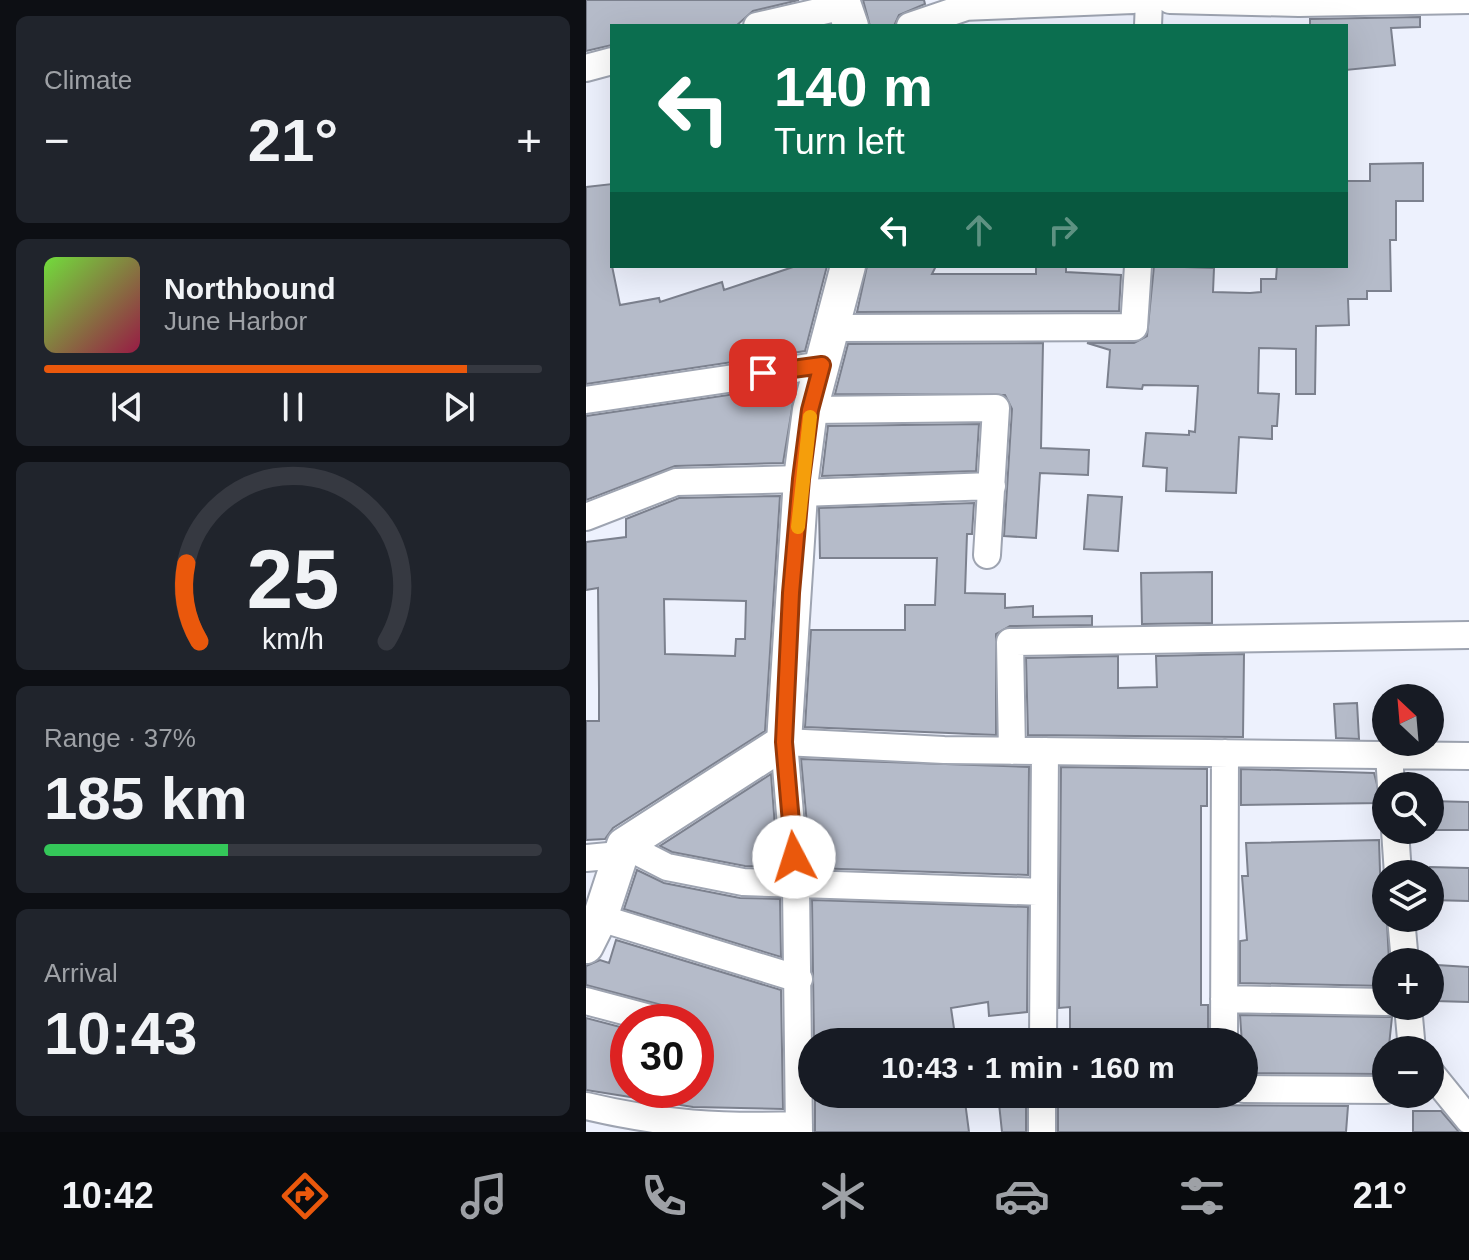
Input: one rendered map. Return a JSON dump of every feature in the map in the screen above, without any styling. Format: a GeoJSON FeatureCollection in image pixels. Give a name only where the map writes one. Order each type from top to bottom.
{"type":"FeatureCollection","features":[{"type":"Feature","properties":{"kind":"street"},"geometry":{"type":"LineString","coordinates":[[916,24],[974,4],[1133,0]]}},
{"type":"Feature","properties":{"kind":"street"},"geometry":{"type":"LineString","coordinates":[[1148,24],[1149,0]]}},
{"type":"Feature","properties":{"kind":"street"},"geometry":{"type":"LineString","coordinates":[[1170,0],[1299,15],[1469,0]]}},
{"type":"Feature","properties":{"kind":"street"},"geometry":{"type":"LineString","coordinates":[[769,24],[846,11]]}},
{"type":"Feature","properties":{"kind":"street"},"geometry":{"type":"LineString","coordinates":[[586,68],[610,62]]}},
{"type":"Feature","properties":{"kind":"street"},"geometry":{"type":"LineString","coordinates":[[586,1106],[646,1121],[722,1128],[799,1128],[796,886],[784,742],[791,593],[810,410],[847,268]]}},
{"type":"Feature","properties":{"kind":"street"},"geometry":{"type":"LineString","coordinates":[[832,328],[1134,327],[1138,268]]}},
{"type":"Feature","properties":{"kind":"street"},"geometry":{"type":"LineString","coordinates":[[586,400],[822,365]]}},
{"type":"Feature","properties":{"kind":"street"},"geometry":{"type":"LineString","coordinates":[[810,410],[996,408],[987,555]]}},
{"type":"Feature","properties":{"kind":"street"},"geometry":{"type":"LineString","coordinates":[[586,517],[676,482],[801,486],[992,486]]}},
{"type":"Feature","properties":{"kind":"street"},"geometry":{"type":"LineString","coordinates":[[1012,751],[1010,642],[1469,635]]}},
{"type":"Feature","properties":{"kind":"street"},"geometry":{"type":"LineString","coordinates":[[799,979],[593,932],[610,853],[784,742],[1012,751],[1372,753]]}},
{"type":"Feature","properties":{"kind":"street"},"geometry":{"type":"LineString","coordinates":[[1043,1028],[1045,751]]}},
{"type":"Feature","properties":{"kind":"street"},"geometry":{"type":"LineString","coordinates":[[1224,1028],[1225,753]]}},
{"type":"Feature","properties":{"kind":"street"},"geometry":{"type":"LineString","coordinates":[[1444,755],[1469,756]]}},
{"type":"Feature","properties":{"kind":"street"},"geometry":{"type":"LineString","coordinates":[[610,853],[743,882],[1044,892]]}},
{"type":"Feature","properties":{"kind":"street"},"geometry":{"type":"LineString","coordinates":[[1224,999],[1372,1002]]}},
{"type":"Feature","properties":{"kind":"street"},"geometry":{"type":"LineString","coordinates":[[586,1001],[610,1007]]}},
{"type":"Feature","properties":{"kind":"street"},"geometry":{"type":"LineString","coordinates":[[1258,1089],[1372,1090]]}},
{"type":"Feature","properties":{"kind":"street"},"geometry":{"type":"LineString","coordinates":[[1444,1094],[1469,1120]]}},
{"type":"Feature","properties":{"kind":"street"},"geometry":{"type":"LineString","coordinates":[[1042,1108],[1042,1132]]}},
{"type":"Feature","properties":{"kind":"building"},"geometry":{"type":"Polygon","coordinates":[[[586,0],[799,0],[753,11],[738,24],[610,24],[610,45],[586,51],[586,0]]]}},
{"type":"Feature","properties":{"kind":"building"},"geometry":{"type":"Polygon","coordinates":[[[863,0],[924,0],[925,4],[899,15],[895,24],[869,24],[863,0]]]}},
{"type":"Feature","properties":{"kind":"building"},"geometry":{"type":"Polygon","coordinates":[[[1420,17],[1420,27],[1391,28],[1395,65],[1348,70],[1348,24],[1310,24],[1310,19],[1420,17]]]}},
{"type":"Feature","properties":{"kind":"building"},"geometry":{"type":"Polygon","coordinates":[[[1423,163],[1423,201],[1396,201],[1396,240],[1390,240],[1391,291],[1367,291],[1367,299],[1348,299],[1349,325],[1316,326],[1315,394],[1296,394],[1296,349],[1259,348],[1258,393],[1279,394],[1277,426],[1272,426],[1272,439],[1239,437],[1236,493],[1166,491],[1167,468],[1143,466],[1146,433],[1189,435],[1189,431],[1195,432],[1198,386],[1107,387],[1110,350],[1087,343],[1134,343],[1147,336],[1154,268],[1214,268],[1213,292],[1250,293],[1261,292],[1261,279],[1276,279],[1277,268],[1348,268],[1348,181],[1370,181],[1370,164],[1423,163]]]}},
{"type":"Feature","properties":{"kind":"building"},"geometry":{"type":"Polygon","coordinates":[[[610,184],[610,268],[620,305],[659,298],[660,302],[722,282],[724,290],[790,268],[826,268],[805,351],[586,384],[586,187],[610,184]]]}},
{"type":"Feature","properties":{"kind":"building"},"geometry":{"type":"Polygon","coordinates":[[[867,268],[935,268],[932,274],[1036,274],[1036,268],[1066,268],[1066,272],[1121,275],[1119,311],[857,312],[867,268]]]}},
{"type":"Feature","properties":{"kind":"building"},"geometry":{"type":"Polygon","coordinates":[[[1043,343],[1041,448],[1089,450],[1088,475],[1040,473],[1036,538],[1004,536],[1012,409],[1005,395],[835,394],[848,344],[1043,343]]]}},
{"type":"Feature","properties":{"kind":"building"},"geometry":{"type":"Polygon","coordinates":[[[796,385],[783,463],[675,466],[586,500],[586,416],[796,385]]]}},
{"type":"Feature","properties":{"kind":"building"},"geometry":{"type":"Polygon","coordinates":[[[979,424],[976,471],[822,476],[828,426],[979,424]]]}},
{"type":"Feature","properties":{"kind":"building"},"geometry":{"type":"Polygon","coordinates":[[[1088,495],[1122,497],[1118,551],[1084,549],[1088,495]]]}},
{"type":"Feature","properties":{"kind":"building"},"geometry":{"type":"Polygon","coordinates":[[[780,496],[765,731],[613,828],[605,839],[586,840],[586,721],[599,721],[599,690],[598,588],[586,590],[586,542],[626,537],[626,519],[679,498],[780,496]],[[664,599],[665,654],[735,656],[736,639],[745,639],[746,601],[664,599]]]}},
{"type":"Feature","properties":{"kind":"building"},"geometry":{"type":"Polygon","coordinates":[[[974,503],[972,534],[967,534],[965,593],[1005,594],[1005,608],[1033,606],[1033,617],[1092,616],[1092,625],[1010,626],[996,634],[996,735],[805,727],[811,630],[905,630],[905,605],[935,605],[937,558],[820,558],[819,508],[974,503]]]}},
{"type":"Feature","properties":{"kind":"building"},"geometry":{"type":"Polygon","coordinates":[[[1212,572],[1212,623],[1142,624],[1141,573],[1212,572]]]}},
{"type":"Feature","properties":{"kind":"building"},"geometry":{"type":"Polygon","coordinates":[[[1244,654],[1243,737],[1028,735],[1026,658],[1118,656],[1118,688],[1157,687],[1156,656],[1244,654]]]}},
{"type":"Feature","properties":{"kind":"building"},"geometry":{"type":"Polygon","coordinates":[[[1357,703],[1359,739],[1336,738],[1334,704],[1357,703]]]}},
{"type":"Feature","properties":{"kind":"building"},"geometry":{"type":"Polygon","coordinates":[[[801,759],[1029,767],[1028,875],[811,868],[801,759]]]}},
{"type":"Feature","properties":{"kind":"building"},"geometry":{"type":"Polygon","coordinates":[[[1061,767],[1207,769],[1207,806],[1201,806],[1201,1005],[1208,1005],[1208,1028],[1070,1028],[1070,1007],[1059,1008],[1061,767]]]}},
{"type":"Feature","properties":{"kind":"building"},"geometry":{"type":"Polygon","coordinates":[[[1241,769],[1372,773],[1372,803],[1241,805],[1241,769]]]}},
{"type":"Feature","properties":{"kind":"building"},"geometry":{"type":"Polygon","coordinates":[[[771,774],[778,867],[745,866],[672,852],[660,846],[771,774]]]}},
{"type":"Feature","properties":{"kind":"building"},"geometry":{"type":"Polygon","coordinates":[[[1444,801],[1469,802],[1469,830],[1444,830],[1444,801]]]}},
{"type":"Feature","properties":{"kind":"building"},"geometry":{"type":"Polygon","coordinates":[[[1372,840],[1372,844],[1379,844],[1380,860],[1372,860],[1372,932],[1388,932],[1388,948],[1372,948],[1372,986],[1240,983],[1240,941],[1247,940],[1242,876],[1248,876],[1246,843],[1372,840]]]}},
{"type":"Feature","properties":{"kind":"building"},"geometry":{"type":"Polygon","coordinates":[[[1444,867],[1469,868],[1469,901],[1444,900],[1444,867]]]}},
{"type":"Feature","properties":{"kind":"building"},"geometry":{"type":"Polygon","coordinates":[[[637,870],[664,883],[740,898],[780,899],[781,957],[624,909],[637,870]]]}},
{"type":"Feature","properties":{"kind":"building"},"geometry":{"type":"Polygon","coordinates":[[[812,900],[1028,907],[1027,1012],[989,1016],[988,1002],[951,1008],[954,1028],[814,1028],[812,900]]]}},
{"type":"Feature","properties":{"kind":"building"},"geometry":{"type":"Polygon","coordinates":[[[616,940],[781,990],[783,1109],[714,1107],[714,1004],[658,1004],[586,985],[586,966],[600,960],[609,963],[616,940]]]}},
{"type":"Feature","properties":{"kind":"building"},"geometry":{"type":"Polygon","coordinates":[[[1444,965],[1469,967],[1469,1002],[1444,1001],[1444,965]]]}},
{"type":"Feature","properties":{"kind":"building"},"geometry":{"type":"Polygon","coordinates":[[[1240,1015],[1372,1017],[1372,1020],[1392,1020],[1390,1036],[1372,1036],[1372,1074],[1258,1073],[1258,1028],[1241,1028],[1240,1015]]]}},
{"type":"Feature","properties":{"kind":"building"},"geometry":{"type":"Polygon","coordinates":[[[586,1018],[610,1024],[610,1094],[586,1090],[586,1018]]]}},
{"type":"Feature","properties":{"kind":"building"},"geometry":{"type":"Polygon","coordinates":[[[1348,1106],[1346,1132],[1058,1132],[1058,1108],[1348,1106]]]}},
{"type":"Feature","properties":{"kind":"building"},"geometry":{"type":"Polygon","coordinates":[[[815,1108],[966,1108],[969,1132],[815,1132],[815,1108]]]}},
{"type":"Feature","properties":{"kind":"building"},"geometry":{"type":"Polygon","coordinates":[[[999,1108],[1026,1108],[1026,1132],[1002,1132],[999,1108]]]}},
{"type":"Feature","properties":{"kind":"building"},"geometry":{"type":"Polygon","coordinates":[[[1413,1111],[1441,1111],[1459,1132],[1413,1132],[1413,1111]]]}},
{"type":"Feature","properties":{"kind":"slow traffic"},"geometry":{"type":"LineString","coordinates":[[798,527],[810,417]]}},
{"type":"Feature","properties":{"kind":"route"},"geometry":{"type":"LineString","coordinates":[[763,373],[822,365],[810,410],[791,593],[784,742],[794,857]]}}]}
